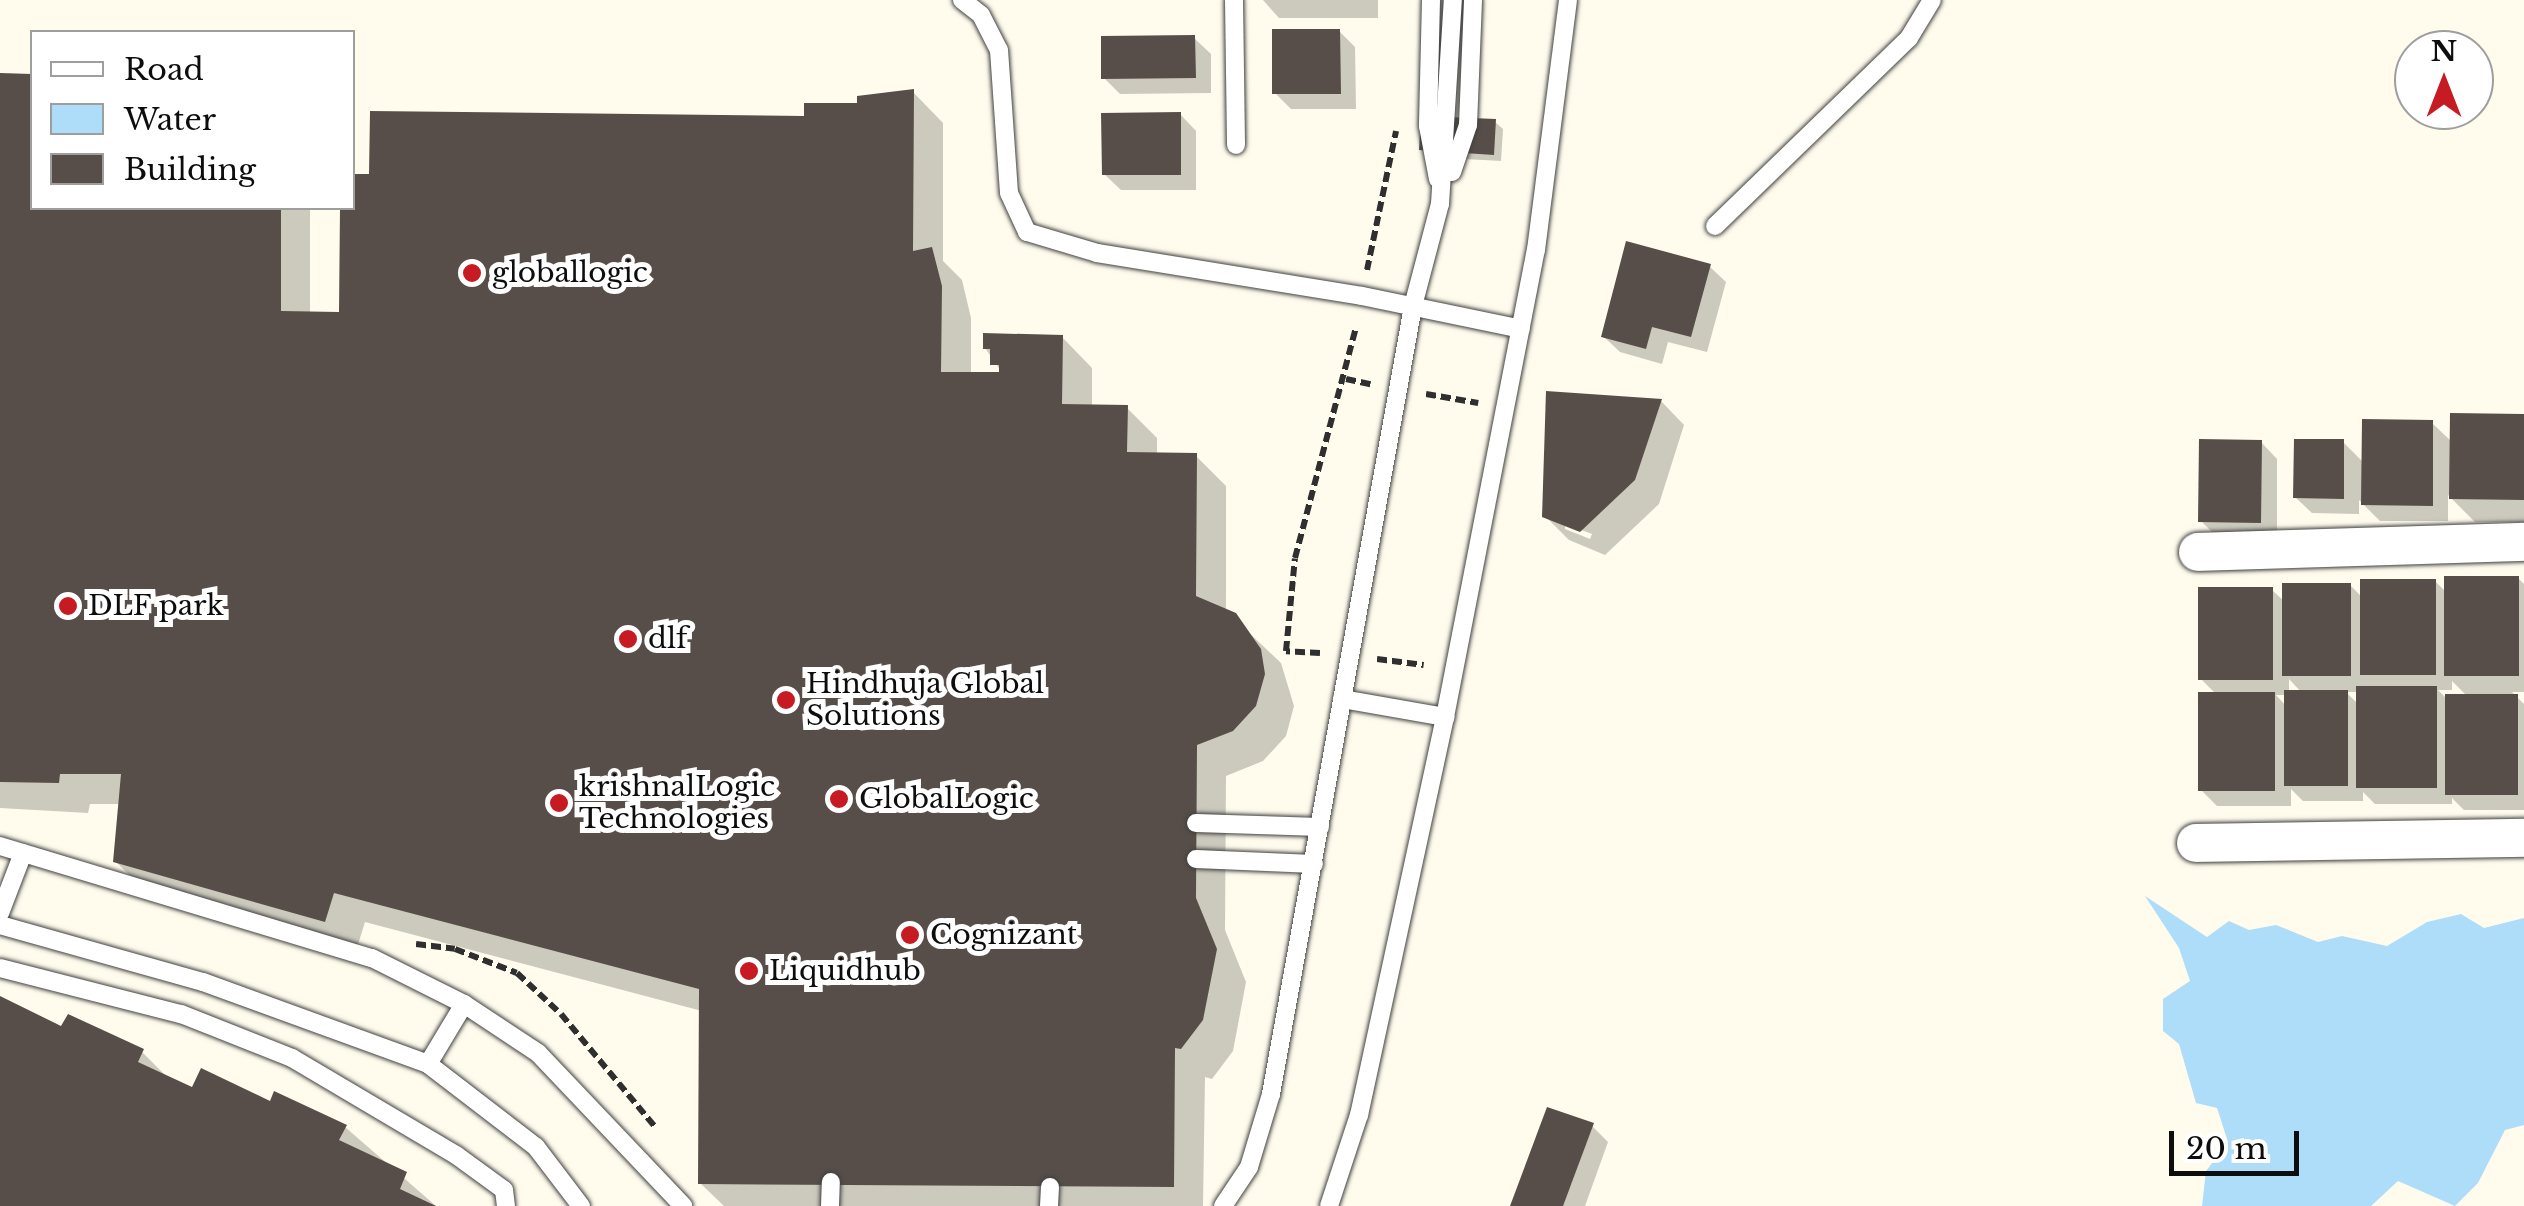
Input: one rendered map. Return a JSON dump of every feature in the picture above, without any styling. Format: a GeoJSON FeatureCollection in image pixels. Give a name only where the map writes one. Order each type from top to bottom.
{"type":"FeatureCollection","features":[{"type":"Feature","properties":{"kind":"street"},"geometry":{"type":"LineString","coordinates":[[2198,552],[2524,542]]}},
{"type":"Feature","properties":{"kind":"street"},"geometry":{"type":"LineString","coordinates":[[2196,844],[2524,838]]}},
{"type":"Feature","properties":{"kind":"lane"},"geometry":{"type":"LineString","coordinates":[[962,0],[981,16],[999,50],[1009,192],[1027,232],[1097,254],[1362,296],[1521,329]]}},
{"type":"Feature","properties":{"kind":"lane"},"geometry":{"type":"LineString","coordinates":[[1234,0],[1236,145]]}},
{"type":"Feature","properties":{"kind":"lane"},"geometry":{"type":"LineString","coordinates":[[1431,0],[1428,126],[1441,201]]}},
{"type":"Feature","properties":{"kind":"lane"},"geometry":{"type":"LineString","coordinates":[[1441,201],[1453,0]]}},
{"type":"Feature","properties":{"kind":"lane"},"geometry":{"type":"LineString","coordinates":[[1223,1206],[1249,1167],[1271,1094],[1413,306],[1441,201],[1468,125],[1473,0]]}},
{"type":"Feature","properties":{"kind":"lane"},"geometry":{"type":"LineString","coordinates":[[1329,1206],[1359,1115],[1445,717],[1521,329],[1568,0]]}},
{"type":"Feature","properties":{"kind":"lane"},"geometry":{"type":"LineString","coordinates":[[1716,226],[1909,38],[1932,0]]}},
{"type":"Feature","properties":{"kind":"lane"},"geometry":{"type":"LineString","coordinates":[[1342,699],[1445,717]]}},
{"type":"Feature","properties":{"kind":"lane"},"geometry":{"type":"LineString","coordinates":[[1196,823],[1320,828]]}},
{"type":"Feature","properties":{"kind":"lane"},"geometry":{"type":"LineString","coordinates":[[0,846],[372,958],[464,1004],[538,1053],[684,1206]]}},
{"type":"Feature","properties":{"kind":"lane"},"geometry":{"type":"LineString","coordinates":[[0,913],[23,853]]}},
{"type":"Feature","properties":{"kind":"lane"},"geometry":{"type":"LineString","coordinates":[[1196,858],[1314,864]]}},
{"type":"Feature","properties":{"kind":"lane"},"geometry":{"type":"LineString","coordinates":[[0,925],[204,982],[428,1064],[536,1147],[581,1206]]}},
{"type":"Feature","properties":{"kind":"lane"},"geometry":{"type":"LineString","coordinates":[[0,968],[181,1014],[292,1058],[456,1155],[504,1190],[506,1206]]}},
{"type":"Feature","properties":{"kind":"lane"},"geometry":{"type":"LineString","coordinates":[[428,1064],[464,1004]]}},
{"type":"Feature","properties":{"kind":"lane"},"geometry":{"type":"LineString","coordinates":[[830,1206],[831,1182]]}},
{"type":"Feature","properties":{"kind":"lane"},"geometry":{"type":"LineString","coordinates":[[1049,1206],[1050,1186]]}},
{"type":"Feature","properties":{"kind":"path"},"geometry":{"type":"LineString","coordinates":[[1400,116],[1346,379],[1296,558],[1286,651],[1454,669]]}},
{"type":"Feature","properties":{"kind":"path"},"geometry":{"type":"LineString","coordinates":[[1346,379],[1506,407]]}},
{"type":"Feature","properties":{"kind":"water"},"geometry":{"type":"Polygon","coordinates":[[[2145,896],[2207,937],[2229,921],[2249,930],[2276,925],[2318,942],[2342,936],[2387,946],[2427,922],[2461,914],[2484,928],[2524,918],[2524,1125],[2505,1130],[2478,1183],[2455,1206],[2398,1181],[2371,1206],[2202,1206],[2206,1171],[2228,1142],[2217,1108],[2196,1103],[2179,1044],[2163,1031],[2163,999],[2190,981],[2179,948],[2145,896]]]}},
{"type":"Feature","properties":{"kind":"building"},"geometry":{"type":"Polygon","coordinates":[[[1272,29],[1340,29],[1341,94],[1272,94],[1272,29]]]}},
{"type":"Feature","properties":{"kind":"building"},"geometry":{"type":"Polygon","coordinates":[[[1195,35],[1196,78],[1101,79],[1101,36],[1195,35]]]}},
{"type":"Feature","properties":{"kind":"building","name":"dlf"},"geometry":{"type":"Polygon","coordinates":[[[0,73],[30,74],[30,210],[281,210],[281,311],[339,312],[340,210],[355,210],[355,174],[369,174],[370,111],[804,116],[804,103],[857,103],[857,96],[914,89],[913,251],[932,247],[942,286],[941,372],[999,372],[999,365],[990,365],[990,349],[983,349],[983,333],[1063,335],[1062,404],[1128,405],[1127,452],[1197,453],[1196,596],[1236,613],[1261,649],[1265,674],[1256,706],[1233,731],[1197,745],[1196,898],[1217,949],[1203,1020],[1181,1049],[1175,1048],[1174,1187],[698,1184],[699,989],[334,893],[325,922],[113,862],[121,774],[60,774],[59,783],[0,782],[0,73]]]}},
{"type":"Feature","properties":{"kind":"building"},"geometry":{"type":"Polygon","coordinates":[[[1181,112],[1181,175],[1102,175],[1101,113],[1181,112]]]}},
{"type":"Feature","properties":{"kind":"building"},"geometry":{"type":"Polygon","coordinates":[[[1421,116],[1496,119],[1494,155],[1419,150],[1421,116]]]}},
{"type":"Feature","properties":{"kind":"building"},"geometry":{"type":"Polygon","coordinates":[[[1626,241],[1711,264],[1691,337],[1652,327],[1646,349],[1601,337],[1626,241]]]}},
{"type":"Feature","properties":{"kind":"building"},"geometry":{"type":"Polygon","coordinates":[[[1546,391],[1662,399],[1635,480],[1580,532],[1542,517],[1546,391]]]}},
{"type":"Feature","properties":{"kind":"building"},"geometry":{"type":"Polygon","coordinates":[[[2450,413],[2524,414],[2524,500],[2449,499],[2450,413]]]}},
{"type":"Feature","properties":{"kind":"building"},"geometry":{"type":"Polygon","coordinates":[[[2362,419],[2433,420],[2433,506],[2361,505],[2362,419]]]}},
{"type":"Feature","properties":{"kind":"building"},"geometry":{"type":"Polygon","coordinates":[[[2199,439],[2262,440],[2261,523],[2198,522],[2199,439]]]}},
{"type":"Feature","properties":{"kind":"building"},"geometry":{"type":"Polygon","coordinates":[[[2294,439],[2344,439],[2344,499],[2293,498],[2294,439]]]}},
{"type":"Feature","properties":{"kind":"building"},"geometry":{"type":"Polygon","coordinates":[[[2444,576],[2519,576],[2519,676],[2444,676],[2444,576]]]}},
{"type":"Feature","properties":{"kind":"building"},"geometry":{"type":"Polygon","coordinates":[[[2360,579],[2436,579],[2436,675],[2360,675],[2360,579]]]}},
{"type":"Feature","properties":{"kind":"building"},"geometry":{"type":"Polygon","coordinates":[[[2282,583],[2351,583],[2351,676],[2282,676],[2282,583]]]}},
{"type":"Feature","properties":{"kind":"building"},"geometry":{"type":"Polygon","coordinates":[[[2198,587],[2273,587],[2273,680],[2198,680],[2198,587]]]}},
{"type":"Feature","properties":{"kind":"building"},"geometry":{"type":"Polygon","coordinates":[[[2356,686],[2437,686],[2437,788],[2356,788],[2356,686]]]}},
{"type":"Feature","properties":{"kind":"building"},"geometry":{"type":"Polygon","coordinates":[[[2284,690],[2348,690],[2348,786],[2284,786],[2284,690]]]}},
{"type":"Feature","properties":{"kind":"building"},"geometry":{"type":"Polygon","coordinates":[[[2198,692],[2275,692],[2275,791],[2198,791],[2198,692]]]}},
{"type":"Feature","properties":{"kind":"building"},"geometry":{"type":"Polygon","coordinates":[[[2445,694],[2518,694],[2518,795],[2445,795],[2445,694]]]}},
{"type":"Feature","properties":{"kind":"building"},"geometry":{"type":"Polygon","coordinates":[[[0,996],[61,1026],[68,1014],[144,1049],[138,1062],[192,1087],[201,1068],[270,1101],[274,1091],[347,1125],[339,1140],[407,1172],[400,1189],[436,1206],[0,1206],[0,996]]]}},
{"type":"Feature","properties":{"kind":"building"},"geometry":{"type":"Polygon","coordinates":[[[1547,1107],[1594,1123],[1563,1206],[1510,1206],[1547,1107]]]}},
{"type":"Feature","properties":{"kind":"place","name":"globallogic"},"geometry":{"type":"Point","coordinates":[472,273]}},
{"type":"Feature","properties":{"kind":"place","name":"DLF park"},"geometry":{"type":"Point","coordinates":[68,606]}},
{"type":"Feature","properties":{"kind":"place","name":"dlf"},"geometry":{"type":"Point","coordinates":[628,639]}},
{"type":"Feature","properties":{"kind":"place","name":"Hindhuja Global Solutions"},"geometry":{"type":"Point","coordinates":[786,700]}},
{"type":"Feature","properties":{"kind":"place","name":"GlobalLogic"},"geometry":{"type":"Point","coordinates":[839,799]}},
{"type":"Feature","properties":{"kind":"place","name":"krishnalLogic Technologies"},"geometry":{"type":"Point","coordinates":[559,803]}},
{"type":"Feature","properties":{"kind":"place","name":"Cognizant"},"geometry":{"type":"Point","coordinates":[910,935]}},
{"type":"Feature","properties":{"kind":"place","name":"Liquidhub"},"geometry":{"type":"Point","coordinates":[749,971]}}]}
